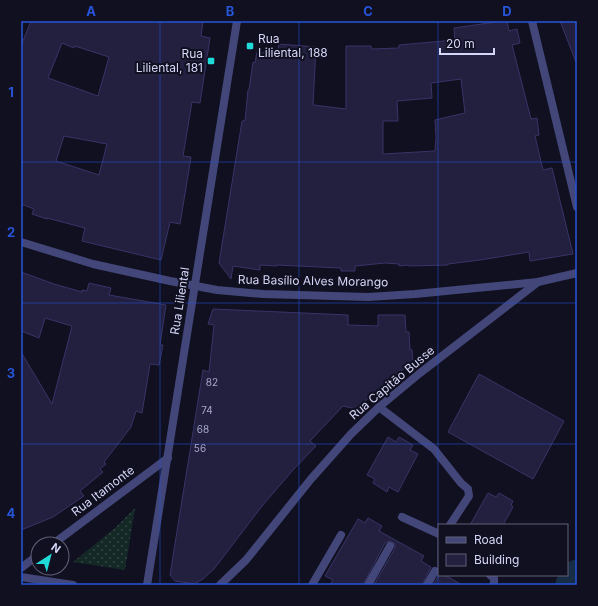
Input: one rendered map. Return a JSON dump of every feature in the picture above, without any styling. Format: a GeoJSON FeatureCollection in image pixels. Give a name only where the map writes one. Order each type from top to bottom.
{"type":"FeatureCollection","features":[{"type":"Feature","properties":{"kind":"street","name":"Rua Liliental"},"geometry":{"type":"LineString","coordinates":[[148,585],[237,21]]}},
{"type":"Feature","properties":{"kind":"street"},"geometry":{"type":"LineString","coordinates":[[532,21],[577,207]]}},
{"type":"Feature","properties":{"kind":"street","name":"Rua Basílio Alves Morango"},"geometry":{"type":"LineString","coordinates":[[21,242],[93,264],[195,286],[263,294],[368,297],[538,282]]}},
{"type":"Feature","properties":{"kind":"street","name":"Rua Capitão Busse"},"geometry":{"type":"LineString","coordinates":[[220,585],[246,560],[311,479],[351,434],[379,407],[420,373],[538,282],[577,273]]}},
{"type":"Feature","properties":{"kind":"street"},"geometry":{"type":"LineString","coordinates":[[379,407],[434,449],[461,483],[468,489],[469,496],[451,524]]}},
{"type":"Feature","properties":{"kind":"street","name":"Rua Itamonte"},"geometry":{"type":"LineString","coordinates":[[64,536],[168,458]]}},
{"type":"Feature","properties":{"kind":"street"},"geometry":{"type":"LineString","coordinates":[[402,517],[438,534]]}},
{"type":"Feature","properties":{"kind":"street"},"geometry":{"type":"LineString","coordinates":[[312,585],[341,535]]}},
{"type":"Feature","properties":{"kind":"street"},"geometry":{"type":"LineString","coordinates":[[368,585],[390,546]]}},
{"type":"Feature","properties":{"kind":"street"},"geometry":{"type":"LineString","coordinates":[[21,568],[30,561]]}},
{"type":"Feature","properties":{"kind":"street"},"geometry":{"type":"LineString","coordinates":[[427,585],[435,571]]}},
{"type":"Feature","properties":{"kind":"street"},"geometry":{"type":"LineString","coordinates":[[491,576],[494,578],[493,585]]}},
{"type":"Feature","properties":{"kind":"street"},"geometry":{"type":"LineString","coordinates":[[21,577],[73,585]]}},
{"type":"Feature","properties":{"kind":"green space"},"geometry":{"type":"Polygon","coordinates":[[[135,508],[125,570],[73,562],[115,528],[135,508]]]}},
{"type":"Feature","properties":{"kind":"building"},"geometry":{"type":"Polygon","coordinates":[[[31,21],[203,21],[201,36],[210,38],[200,103],[192,102],[183,156],[191,157],[180,224],[170,222],[161,260],[82,241],[85,228],[32,214],[34,209],[21,204],[21,46],[31,21]],[[62,43],[48,78],[98,96],[109,57],[75,46],[74,48],[62,43]],[[64,136],[56,161],[99,175],[107,144],[64,136]]]}},
{"type":"Feature","properties":{"kind":"building"},"geometry":{"type":"Polygon","coordinates":[[[507,21],[509,31],[517,29],[520,43],[512,45],[531,119],[537,118],[539,135],[535,136],[543,170],[552,168],[573,254],[530,261],[529,252],[448,265],[399,266],[399,264],[385,263],[355,266],[355,271],[341,271],[341,268],[277,265],[260,265],[260,270],[233,266],[231,279],[219,263],[242,121],[245,121],[248,90],[253,62],[255,63],[257,52],[277,54],[279,44],[316,47],[313,105],[346,109],[346,46],[371,46],[372,49],[399,48],[399,45],[455,40],[454,28],[507,21]],[[461,79],[431,83],[432,98],[397,101],[398,121],[383,121],[383,154],[435,151],[435,120],[465,113],[461,79]]]}},
{"type":"Feature","properties":{"kind":"building"},"geometry":{"type":"Polygon","coordinates":[[[560,21],[577,21],[577,62],[576,62],[560,21]]]}},
{"type":"Feature","properties":{"kind":"building"},"geometry":{"type":"Polygon","coordinates":[[[21,272],[82,292],[82,290],[87,291],[89,283],[111,288],[109,295],[166,305],[160,345],[163,345],[159,365],[150,364],[142,413],[136,411],[131,427],[104,462],[106,464],[100,469],[103,472],[80,491],[84,496],[53,517],[21,530],[21,352],[52,404],[72,326],[45,318],[39,338],[21,331],[21,272]]]}},
{"type":"Feature","properties":{"kind":"building"},"geometry":{"type":"Polygon","coordinates":[[[213,309],[348,315],[348,325],[378,326],[378,315],[405,315],[406,332],[409,332],[410,350],[412,350],[413,361],[356,409],[343,406],[310,441],[316,446],[262,506],[214,569],[203,579],[194,584],[175,581],[170,575],[203,370],[209,372],[214,325],[208,324],[213,309]]]}},
{"type":"Feature","properties":{"kind":"building"},"geometry":{"type":"Polygon","coordinates":[[[479,374],[564,421],[533,479],[448,432],[479,374]]]}},
{"type":"Feature","properties":{"kind":"building"},"geometry":{"type":"Polygon","coordinates":[[[388,437],[396,442],[399,437],[413,445],[410,450],[418,454],[398,492],[389,487],[387,492],[373,483],[375,479],[367,475],[388,437]]]}},
{"type":"Feature","properties":{"kind":"building"},"geometry":{"type":"Polygon","coordinates":[[[488,493],[496,497],[499,493],[513,501],[511,505],[513,507],[504,524],[471,524],[488,493]]]}},
{"type":"Feature","properties":{"kind":"building"},"geometry":{"type":"Polygon","coordinates":[[[368,518],[382,526],[379,531],[424,556],[421,561],[431,567],[422,585],[374,585],[395,548],[395,544],[390,541],[385,543],[363,585],[330,585],[333,580],[325,576],[358,519],[365,523],[368,518]]]}},
{"type":"Feature","properties":{"kind":"building"},"geometry":{"type":"Polygon","coordinates":[[[438,576],[447,576],[462,585],[433,585],[438,576]]]}},
{"type":"Feature","properties":{"kind":"waterway"},"geometry":{"type":"LineString","coordinates":[[572,585],[577,576]]}},
{"type":"Feature","properties":{"kind":"place","name":"Rua Liliental, 188"},"geometry":{"type":"Point","coordinates":[250,46]}},
{"type":"Feature","properties":{"kind":"place","name":"Rua Liliental, 181"},"geometry":{"type":"Point","coordinates":[211,61]}}]}
